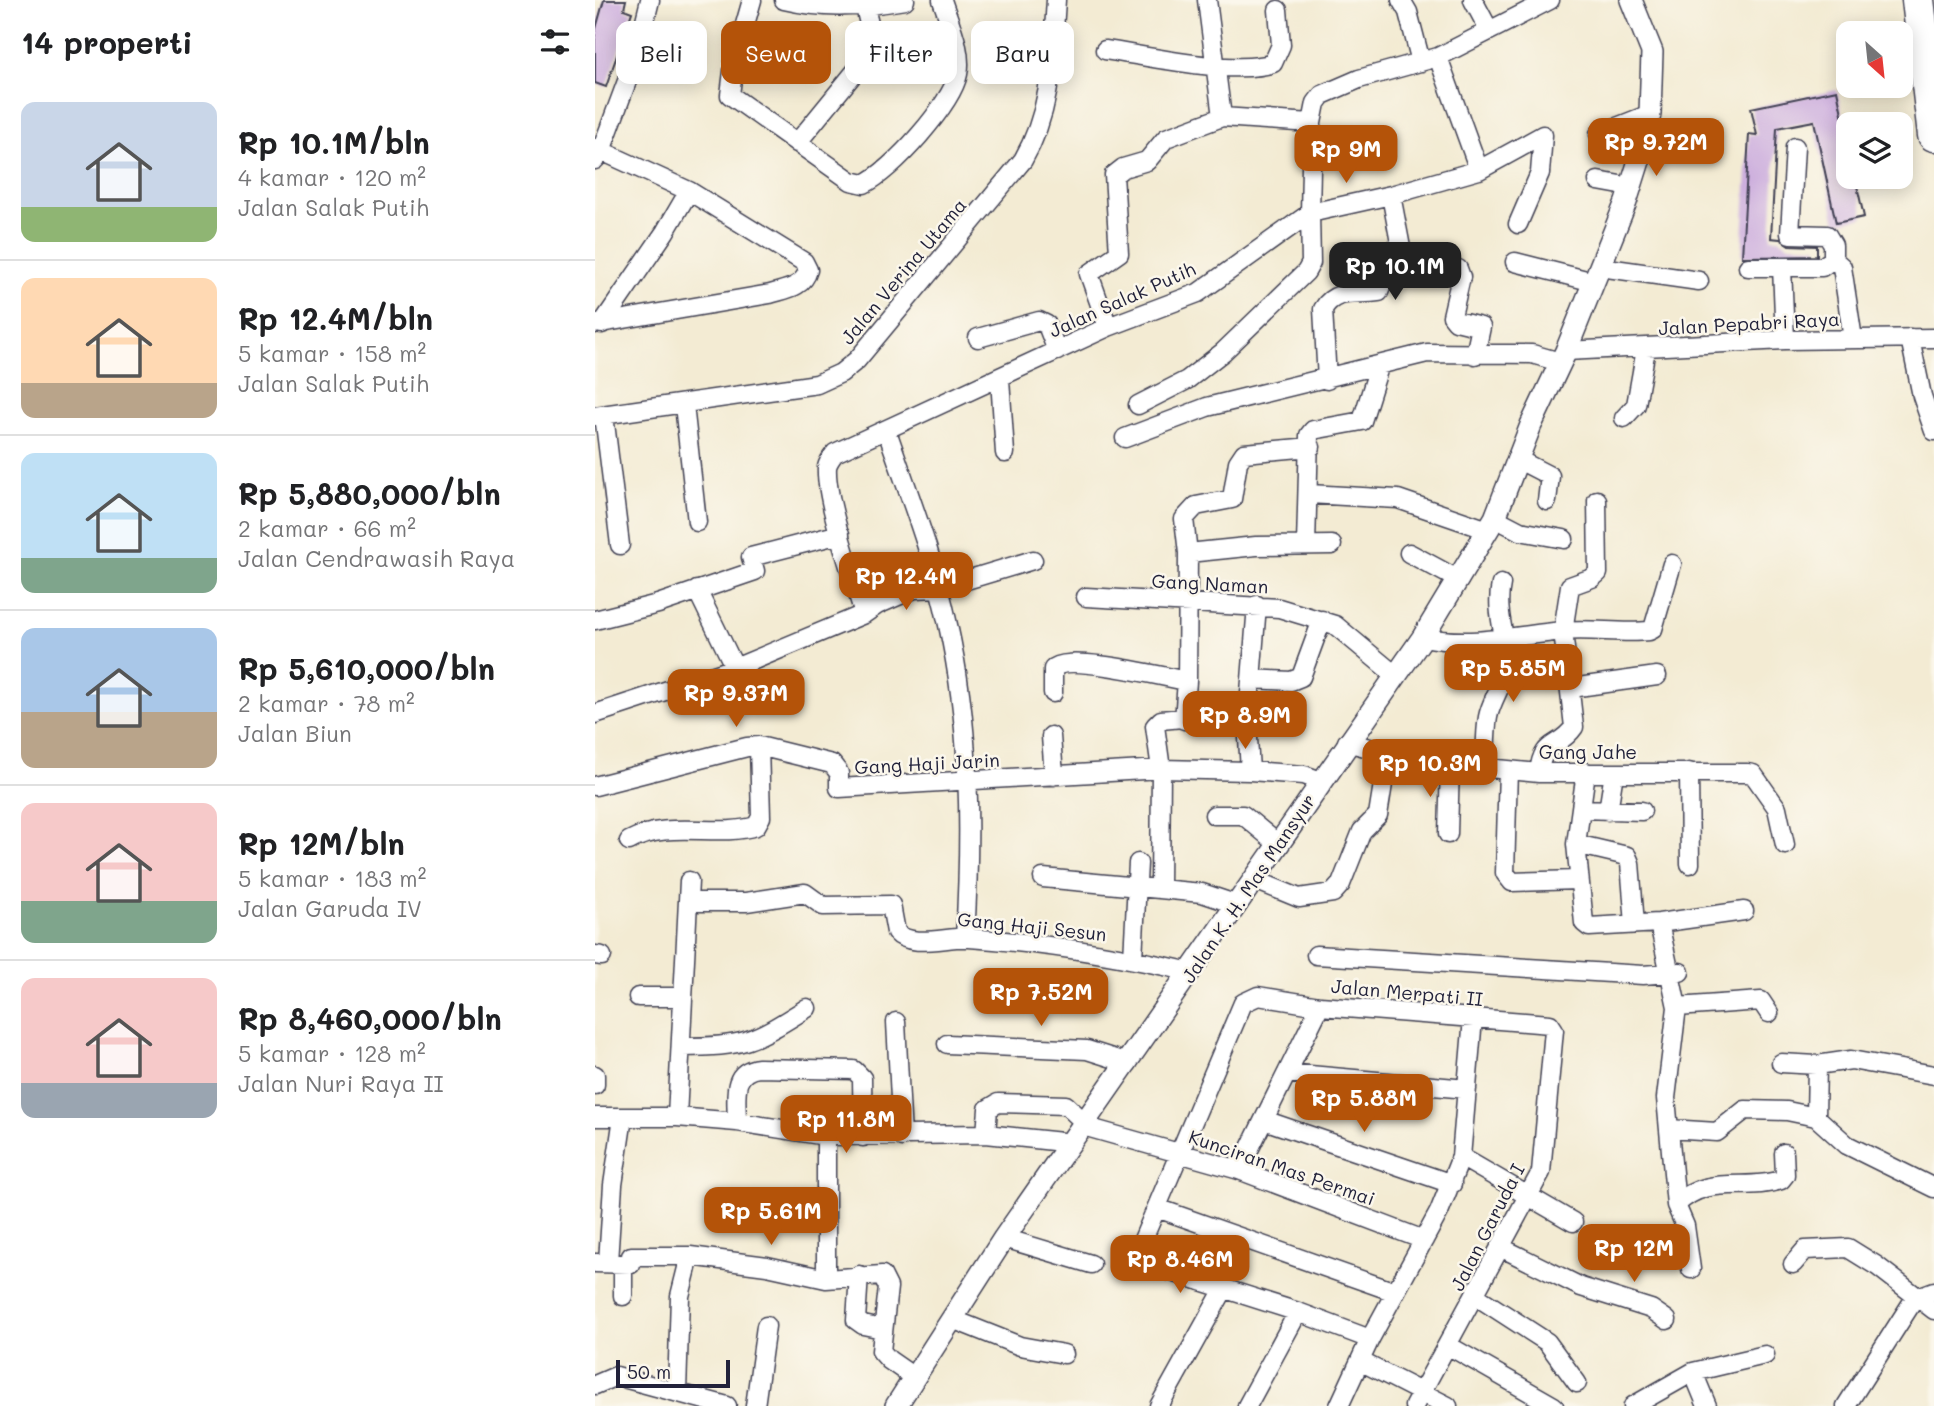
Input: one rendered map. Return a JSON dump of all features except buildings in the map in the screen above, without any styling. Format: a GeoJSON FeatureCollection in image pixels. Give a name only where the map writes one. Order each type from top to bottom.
{"type":"FeatureCollection","features":[{"type":"Feature","properties":{"kind":"highway"},"geometry":{"type":"LineString","coordinates":[[1918,0],[1934,135]]}},
{"type":"Feature","properties":{"kind":"street"},"geometry":{"type":"LineString","coordinates":[[599,324],[770,295],[804,280],[808,270],[804,262],[689,191],[597,153],[636,57],[650,0]]}},
{"type":"Feature","properties":{"kind":"street"},"geometry":{"type":"LineString","coordinates":[[753,0],[734,63],[730,95],[851,181],[864,184],[887,169],[941,106],[958,75],[959,58],[942,0]]}},
{"type":"Feature","properties":{"kind":"street"},"geometry":{"type":"LineString","coordinates":[[784,0],[827,8],[865,7],[905,0]]}},
{"type":"Feature","properties":{"kind":"street","name":"Jalan Verina Utama"},"geometry":{"type":"LineString","coordinates":[[599,416],[817,384],[841,373],[857,360],[1023,160],[1037,136],[1049,90],[1056,0]]}},
{"type":"Feature","properties":{"kind":"street"},"geometry":{"type":"LineString","coordinates":[[1207,0],[1222,117]]}},
{"type":"Feature","properties":{"kind":"street"},"geometry":{"type":"LineString","coordinates":[[1401,0],[1408,12],[1420,62]]}},
{"type":"Feature","properties":{"kind":"street"},"geometry":{"type":"LineString","coordinates":[[1473,0],[1489,30]]}},
{"type":"Feature","properties":{"kind":"street"},"geometry":{"type":"LineString","coordinates":[[1138,405],[1187,380],[1223,352],[1306,272],[1311,263],[1312,123],[1316,103],[1332,88],[1438,57],[1550,0]]}},
{"type":"Feature","properties":{"kind":"street","name":"Jalan K. H. Mas Mansyur"},"geometry":{"type":"LineString","coordinates":[[896,1406],[1004,1237],[1238,905],[1347,742],[1423,637],[1492,524],[1631,187],[1650,114],[1652,52],[1631,0]]}},
{"type":"Feature","properties":{"kind":"street"},"geometry":{"type":"LineString","coordinates":[[797,143],[868,56],[869,24],[865,7]]}},
{"type":"Feature","properties":{"kind":"street"},"geometry":{"type":"LineString","coordinates":[[1105,51],[1217,65],[1262,67],[1273,63],[1281,45],[1278,10]]}},
{"type":"Feature","properties":{"kind":"street"},"geometry":{"type":"LineString","coordinates":[[1438,57],[1479,170]]}},
{"type":"Feature","properties":{"kind":"street"},"geometry":{"type":"LineString","coordinates":[[1599,134],[1650,114]]}},
{"type":"Feature","properties":{"kind":"street"},"geometry":{"type":"LineString","coordinates":[[1108,327],[1089,274],[1119,253],[1114,175],[1123,168],[1147,161],[1166,138],[1222,117],[1312,123]]}},
{"type":"Feature","properties":{"kind":"street"},"geometry":{"type":"LineString","coordinates":[[1310,213],[1391,195],[1479,170],[1543,135],[1540,173],[1518,224]]}},
{"type":"Feature","properties":{"kind":"street"},"geometry":{"type":"LineString","coordinates":[[1795,146],[1790,234],[1827,235],[1833,245],[1833,259],[1842,268],[1853,339]]}},
{"type":"Feature","properties":{"kind":"street"},"geometry":{"type":"LineString","coordinates":[[1598,181],[1631,187]]}},
{"type":"Feature","properties":{"kind":"street"},"geometry":{"type":"LineString","coordinates":[[599,324],[665,232],[689,191]]}},
{"type":"Feature","properties":{"kind":"street"},"geometry":{"type":"LineString","coordinates":[[1391,195],[1402,253]]}},
{"type":"Feature","properties":{"kind":"street","name":"Jalan Salak Putih"},"geometry":{"type":"LineString","coordinates":[[864,614],[840,534],[827,465],[841,450],[1108,327],[1198,293],[1310,213]]}},
{"type":"Feature","properties":{"kind":"street"},"geometry":{"type":"LineString","coordinates":[[1402,253],[1458,269],[1461,277],[1453,316],[1455,321],[1481,327],[1475,355]]}},
{"type":"Feature","properties":{"kind":"street"},"geometry":{"type":"LineString","coordinates":[[1327,380],[1323,309],[1329,299],[1340,294],[1378,292],[1391,263],[1402,253]]}},
{"type":"Feature","properties":{"kind":"street"},"geometry":{"type":"LineString","coordinates":[[1748,267],[1822,267],[1833,259]]}},
{"type":"Feature","properties":{"kind":"street"},"geometry":{"type":"LineString","coordinates":[[1515,262],[1597,274],[1699,281]]}},
{"type":"Feature","properties":{"kind":"street"},"geometry":{"type":"LineString","coordinates":[[1782,267],[1785,340]]}},
{"type":"Feature","properties":{"kind":"street"},"geometry":{"type":"LineString","coordinates":[[978,338],[1039,321],[1047,325],[1057,351]]}},
{"type":"Feature","properties":{"kind":"street"},"geometry":{"type":"LineString","coordinates":[[1910,338],[1922,396],[1934,431]]}},
{"type":"Feature","properties":{"kind":"street","name":"Jalan Pepabri Raya"},"geometry":{"type":"LineString","coordinates":[[1125,438],[1207,407],[1327,380],[1427,353],[1563,356],[1785,340],[1934,338]]}},
{"type":"Feature","properties":{"kind":"street"},"geometry":{"type":"LineString","coordinates":[[1625,418],[1636,405],[1646,349]]}},
{"type":"Feature","properties":{"kind":"street"},"geometry":{"type":"LineString","coordinates":[[1306,545],[1310,436],[1313,430],[1361,421],[1379,367]]}},
{"type":"Feature","properties":{"kind":"street"},"geometry":{"type":"LineString","coordinates":[[1000,379],[1005,453]]}},
{"type":"Feature","properties":{"kind":"street"},"geometry":{"type":"LineString","coordinates":[[684,405],[697,522]]}},
{"type":"Feature","properties":{"kind":"street"},"geometry":{"type":"LineString","coordinates":[[599,416],[620,545]]}},
{"type":"Feature","properties":{"kind":"street"},"geometry":{"type":"LineString","coordinates":[[887,431],[940,588],[965,720],[969,782],[965,938]]}},
{"type":"Feature","properties":{"kind":"street"},"geometry":{"type":"LineString","coordinates":[[1184,720],[1188,553],[1184,519],[1196,506],[1232,499],[1238,462],[1244,453],[1311,447]]}},
{"type":"Feature","properties":{"kind":"street"},"geometry":{"type":"LineString","coordinates":[[1517,459],[1550,476],[1547,501]]}},
{"type":"Feature","properties":{"kind":"street"},"geometry":{"type":"LineString","coordinates":[[1309,494],[1398,499],[1520,531],[1564,539]]}},
{"type":"Feature","properties":{"kind":"street"},"geometry":{"type":"LineString","coordinates":[[1539,773],[1541,757],[1547,747],[1574,727],[1563,631],[1570,586],[1598,573],[1597,500]]}},
{"type":"Feature","properties":{"kind":"street"},"geometry":{"type":"LineString","coordinates":[[595,620],[755,571],[751,557],[840,534]]}},
{"type":"Feature","properties":{"kind":"street"},"geometry":{"type":"LineString","coordinates":[[1188,553],[1332,545]]}},
{"type":"Feature","properties":{"kind":"street"},"geometry":{"type":"LineString","coordinates":[[1409,554],[1459,580]]}},
{"type":"Feature","properties":{"kind":"street"},"geometry":{"type":"LineString","coordinates":[[595,714],[735,668],[864,614],[884,601],[914,589],[940,588],[1033,560]]}},
{"type":"Feature","properties":{"kind":"street"},"geometry":{"type":"LineString","coordinates":[[1423,637],[1460,643],[1505,641],[1563,631],[1653,629],[1672,564]]}},
{"type":"Feature","properties":{"kind":"street"},"geometry":{"type":"LineString","coordinates":[[1485,766],[1488,717],[1505,670],[1505,641],[1499,621],[1498,599],[1501,584]]}},
{"type":"Feature","properties":{"kind":"street"},"geometry":{"type":"LineString","coordinates":[[697,590],[735,668]]}},
{"type":"Feature","properties":{"kind":"street","name":"Gang Naman"},"geometry":{"type":"LineString","coordinates":[[1086,597],[1188,604],[1257,605],[1322,620],[1335,625],[1395,675]]}},
{"type":"Feature","properties":{"kind":"street"},"geometry":{"type":"LineString","coordinates":[[1160,888],[1161,769],[1156,724],[1161,720],[1184,720],[1243,710],[1252,698],[1257,605]]}},
{"type":"Feature","properties":{"kind":"street"},"geometry":{"type":"LineString","coordinates":[[1252,679],[1291,681],[1300,677],[1322,620]]}},
{"type":"Feature","properties":{"kind":"street"},"geometry":{"type":"LineString","coordinates":[[1053,693],[1053,669],[1064,663],[1098,665],[1187,681]]}},
{"type":"Feature","properties":{"kind":"street"},"geometry":{"type":"LineString","coordinates":[[1571,688],[1657,676]]}},
{"type":"Feature","properties":{"kind":"street"},"geometry":{"type":"LineString","coordinates":[[1051,736],[1054,776]]}},
{"type":"Feature","properties":{"kind":"street"},"geometry":{"type":"LineString","coordinates":[[1248,738],[1249,771]]}},
{"type":"Feature","properties":{"kind":"street","name":"Gang Jahe"},"geometry":{"type":"LineString","coordinates":[[1347,742],[1417,761],[1539,773],[1753,774],[1777,808],[1785,845]]}},
{"type":"Feature","properties":{"kind":"street"},"geometry":{"type":"LineString","coordinates":[[629,841],[641,834],[667,829],[756,826],[761,817],[759,746]]}},
{"type":"Feature","properties":{"kind":"street","name":"Gang Haji Jarin"},"geometry":{"type":"LineString","coordinates":[[595,786],[729,750],[759,746],[832,764],[839,773],[839,788],[1161,769],[1304,775],[1321,781]]}},
{"type":"Feature","properties":{"kind":"street"},"geometry":{"type":"LineString","coordinates":[[1448,834],[1450,765]]}},
{"type":"Feature","properties":{"kind":"street"},"geometry":{"type":"LineString","coordinates":[[1508,770],[1505,873],[1512,882],[1578,880]]}},
{"type":"Feature","properties":{"kind":"street"},"geometry":{"type":"LineString","coordinates":[[1586,772],[1576,844],[1584,923],[1589,926],[1659,923],[1744,911]]}},
{"type":"Feature","properties":{"kind":"street"},"geometry":{"type":"LineString","coordinates":[[1689,772],[1690,864]]}},
{"type":"Feature","properties":{"kind":"street"},"geometry":{"type":"LineString","coordinates":[[1608,811],[1614,773]]}},
{"type":"Feature","properties":{"kind":"street"},"geometry":{"type":"LineString","coordinates":[[1255,880],[1299,898],[1333,893],[1341,884],[1362,831],[1378,815],[1383,784]]}},
{"type":"Feature","properties":{"kind":"street"},"geometry":{"type":"LineString","coordinates":[[1582,809],[1642,811]]}},
{"type":"Feature","properties":{"kind":"street"},"geometry":{"type":"LineString","coordinates":[[1214,815],[1243,815],[1278,844]]}},
{"type":"Feature","properties":{"kind":"street"},"geometry":{"type":"LineString","coordinates":[[1576,844],[1627,856],[1630,863],[1635,924]]}},
{"type":"Feature","properties":{"kind":"street"},"geometry":{"type":"LineString","coordinates":[[1133,958],[1138,863]]}},
{"type":"Feature","properties":{"kind":"street"},"geometry":{"type":"LineString","coordinates":[[1043,878],[1202,893],[1238,905]]}},
{"type":"Feature","properties":{"kind":"street"},"geometry":{"type":"LineString","coordinates":[[677,1117],[689,881]]}},
{"type":"Feature","properties":{"kind":"street","name":"Gang Haji Sesun"},"geometry":{"type":"LineString","coordinates":[[688,902],[747,902],[805,893],[823,906],[891,905],[897,932],[907,939],[965,938],[1133,958],[1191,972]]}},
{"type":"Feature","properties":{"kind":"street"},"geometry":{"type":"LineString","coordinates":[[1659,923],[1675,973],[1677,1007],[1666,1098],[1676,1205],[1685,1226],[1691,1269]]}},
{"type":"Feature","properties":{"kind":"street"},"geometry":{"type":"LineString","coordinates":[[1316,955],[1675,973]]}},
{"type":"Feature","properties":{"kind":"street","name":"Jalan Merpati II"},"geometry":{"type":"LineString","coordinates":[[1180,1153],[1237,1014],[1249,998],[1258,996],[1320,1006],[1553,1026]]}},
{"type":"Feature","properties":{"kind":"street"},"geometry":{"type":"LineString","coordinates":[[638,997],[683,998]]}},
{"type":"Feature","properties":{"kind":"street"},"geometry":{"type":"LineString","coordinates":[[1677,1007],[1761,1001],[1769,1013]]}},
{"type":"Feature","properties":{"kind":"street"},"geometry":{"type":"LineString","coordinates":[[1239,1170],[1320,1006]]}},
{"type":"Feature","properties":{"kind":"street"},"geometry":{"type":"LineString","coordinates":[[682,1047],[746,1043],[807,1008]]}},
{"type":"Feature","properties":{"kind":"street"},"geometry":{"type":"LineString","coordinates":[[1339,1406],[1370,1339],[1425,1240],[1452,1184],[1461,1157],[1473,1018]]}},
{"type":"Feature","properties":{"kind":"street"},"geometry":{"type":"LineString","coordinates":[[896,1022],[902,1137]]}},
{"type":"Feature","properties":{"kind":"street","name":"Jalan Garuda I"},"geometry":{"type":"LineString","coordinates":[[1418,1400],[1530,1197],[1541,1172],[1553,1026]]}},
{"type":"Feature","properties":{"kind":"street"},"geometry":{"type":"LineString","coordinates":[[947,1044],[1087,1051],[1128,1063]]}},
{"type":"Feature","properties":{"kind":"street"},"geometry":{"type":"LineString","coordinates":[[1781,1063],[1817,1065],[1851,1060],[1934,1075]]}},
{"type":"Feature","properties":{"kind":"street"},"geometry":{"type":"LineString","coordinates":[[1816,1117],[1817,1065]]}},
{"type":"Feature","properties":{"kind":"street"},"geometry":{"type":"LineString","coordinates":[[737,1122],[738,1079],[745,1070],[854,1070],[862,1078],[863,1137]]}},
{"type":"Feature","properties":{"kind":"street"},"geometry":{"type":"LineString","coordinates":[[1287,1073],[1467,1089]]}},
{"type":"Feature","properties":{"kind":"street"},"geometry":{"type":"LineString","coordinates":[[595,1075],[595,1085]]}},
{"type":"Feature","properties":{"kind":"street"},"geometry":{"type":"LineString","coordinates":[[595,1107],[595,1117],[677,1117],[737,1122],[825,1136],[902,1137],[1080,1131],[1066,1105],[997,1103],[988,1109],[986,1133]]}},
{"type":"Feature","properties":{"kind":"street"},"geometry":{"type":"LineString","coordinates":[[1669,1129],[1717,1132],[1745,1110],[1787,1111],[1816,1117],[1847,1145],[1934,1188]]}},
{"type":"Feature","properties":{"kind":"street"},"geometry":{"type":"LineString","coordinates":[[623,1117],[614,1185],[609,1263],[623,1296]]}},
{"type":"Feature","properties":{"kind":"street"},"geometry":{"type":"LineString","coordinates":[[1264,1120],[1452,1184]]}},
{"type":"Feature","properties":{"kind":"street","name":"Kunciran Mas Permai"},"geometry":{"type":"LineString","coordinates":[[1080,1131],[1180,1153],[1239,1170],[1425,1240]]}},
{"type":"Feature","properties":{"kind":"street"},"geometry":{"type":"LineString","coordinates":[[825,1136],[826,1279]]}},
{"type":"Feature","properties":{"kind":"street"},"geometry":{"type":"LineString","coordinates":[[1180,1153],[1142,1242],[1141,1258],[1146,1263],[1298,1312],[1370,1339]]}},
{"type":"Feature","properties":{"kind":"street"},"geometry":{"type":"LineString","coordinates":[[1676,1205],[1687,1194],[1726,1183],[1781,1180],[1785,1175],[1784,1153]]}},
{"type":"Feature","properties":{"kind":"street"},"geometry":{"type":"LineString","coordinates":[[1461,1157],[1573,1222]]}},
{"type":"Feature","properties":{"kind":"street"},"geometry":{"type":"LineString","coordinates":[[1157,1208],[1395,1292]]}},
{"type":"Feature","properties":{"kind":"street"},"geometry":{"type":"LineString","coordinates":[[1004,1237],[1091,1264]]}},
{"type":"Feature","properties":{"kind":"street"},"geometry":{"type":"LineString","coordinates":[[1502,1248],[1581,1287],[1651,1309],[1667,1320]]}},
{"type":"Feature","properties":{"kind":"street"},"geometry":{"type":"LineString","coordinates":[[1793,1264],[1805,1250],[1848,1248],[1877,1266],[1915,1298],[1934,1310]]}},
{"type":"Feature","properties":{"kind":"street"},"geometry":{"type":"LineString","coordinates":[[609,1263],[631,1264],[631,1255],[689,1256],[767,1266],[826,1279],[882,1275],[887,1279],[880,1344],[884,1355],[915,1378]]}},
{"type":"Feature","properties":{"kind":"street"},"geometry":{"type":"LineString","coordinates":[[677,1392],[680,1296],[689,1256]]}},
{"type":"Feature","properties":{"kind":"street"},"geometry":{"type":"LineString","coordinates":[[859,1275],[856,1320],[863,1325],[883,1329]]}},
{"type":"Feature","properties":{"kind":"street"},"geometry":{"type":"LineString","coordinates":[[1159,1406],[1224,1289]]}},
{"type":"Feature","properties":{"kind":"street"},"geometry":{"type":"LineString","coordinates":[[1846,1406],[1915,1298],[1934,1292]]}},
{"type":"Feature","properties":{"kind":"street"},"geometry":{"type":"LineString","coordinates":[[1476,1296],[1547,1342],[1577,1383]]}},
{"type":"Feature","properties":{"kind":"street"},"geometry":{"type":"LineString","coordinates":[[1247,1406],[1298,1312]]}},
{"type":"Feature","properties":{"kind":"street"},"geometry":{"type":"LineString","coordinates":[[952,1319],[1020,1346],[1064,1354]]}},
{"type":"Feature","properties":{"kind":"street"},"geometry":{"type":"LineString","coordinates":[[755,1406],[766,1326]]}},
{"type":"Feature","properties":{"kind":"street"},"geometry":{"type":"LineString","coordinates":[[1449,1346],[1554,1406]]}},
{"type":"Feature","properties":{"kind":"street"},"geometry":{"type":"LineString","coordinates":[[1633,1406],[1693,1372],[1765,1355]]}},
{"type":"Feature","properties":{"kind":"street"},"geometry":{"type":"LineString","coordinates":[[1360,1361],[1418,1400],[1448,1406]]}},
{"type":"Feature","properties":{"kind":"street"},"geometry":{"type":"LineString","coordinates":[[1693,1372],[1706,1406]]}},
{"type":"Feature","properties":{"kind":"street"},"geometry":{"type":"LineString","coordinates":[[595,1385],[616,1376],[727,1406]]}}]}
